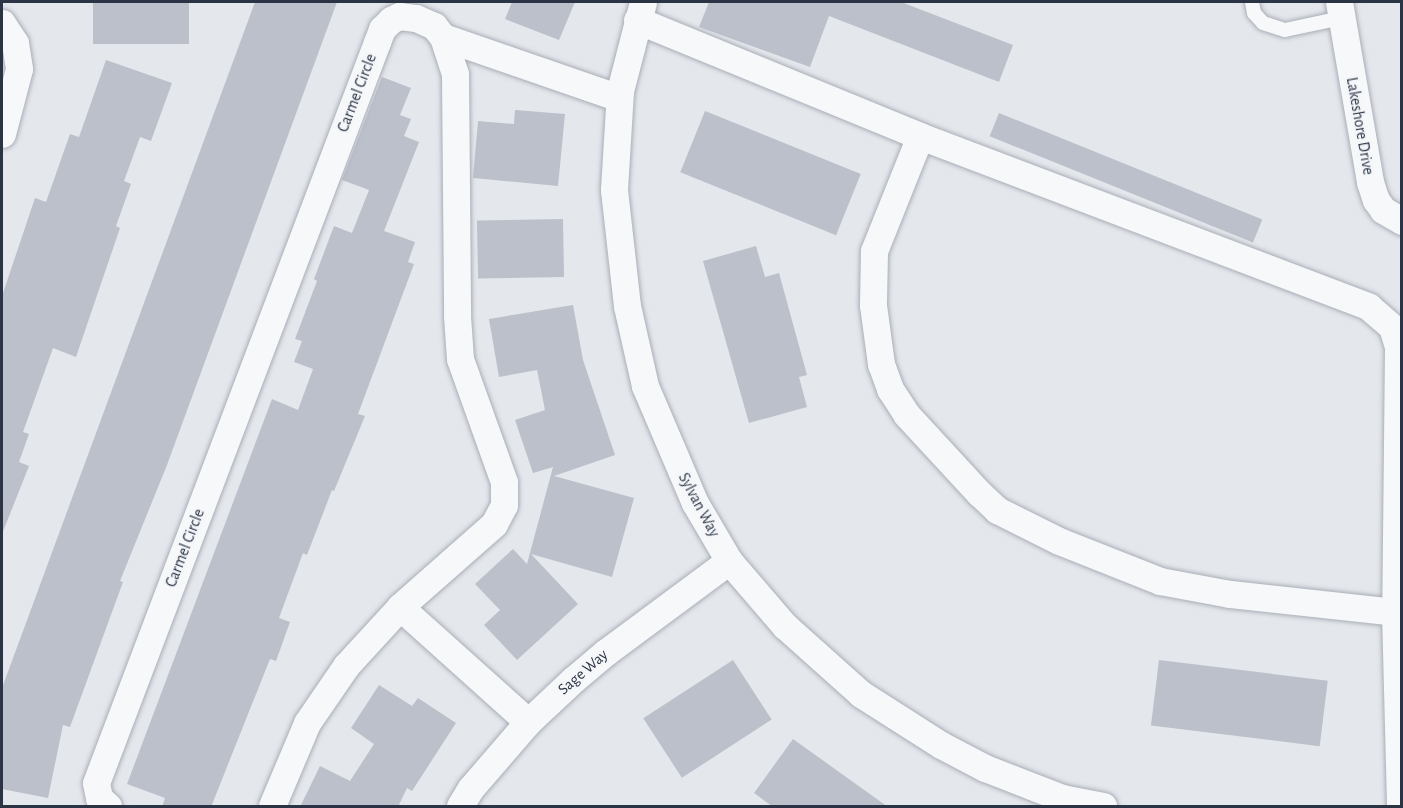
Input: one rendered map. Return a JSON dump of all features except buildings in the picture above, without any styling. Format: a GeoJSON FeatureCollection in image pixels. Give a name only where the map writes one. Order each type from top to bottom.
{"type":"FeatureCollection","features":[{"type":"Feature","properties":{"kind":"street","name":"Lakeshore Drive"},"geometry":{"type":"LineString","coordinates":[[1340,10],[1370,182],[1376,200],[1383,210],[1401,221]]}},
{"type":"Feature","properties":{"kind":"street","name":"Sylvan Way"},"geometry":{"type":"LineString","coordinates":[[640,11],[619,98],[614,190],[627,306],[645,386],[689,491],[729,561],[785,626],[861,694],[940,745],[985,768],[1062,798],[1102,807]]}},
{"type":"Feature","properties":{"kind":"street"},"geometry":{"type":"LineString","coordinates":[[640,11],[920,136],[1369,307],[1392,327],[1398,347],[1395,612],[1400,807]]}},
{"type":"Feature","properties":{"kind":"street","name":"Carmel Circle"},"geometry":{"type":"LineString","coordinates":[[108,807],[99,798],[96,783],[382,29],[399,16],[416,18],[434,26],[442,37]]}},
{"type":"Feature","properties":{"kind":"street"},"geometry":{"type":"LineString","coordinates":[[2,134],[19,69],[8,33]]}},
{"type":"Feature","properties":{"kind":"street"},"geometry":{"type":"LineString","coordinates":[[442,37],[619,98]]}},
{"type":"Feature","properties":{"kind":"street"},"geometry":{"type":"LineString","coordinates":[[272,807],[307,723],[346,666],[400,607],[494,524],[504,505],[504,482],[460,359],[457,316],[455,74],[442,37]]}},
{"type":"Feature","properties":{"kind":"street"},"geometry":{"type":"LineString","coordinates":[[920,136],[874,251],[873,305],[881,364],[890,389],[906,414],[979,493],[997,510],[1059,541],[1160,581],[1230,594],[1395,612]]}},
{"type":"Feature","properties":{"kind":"street","name":"Sage Way"},"geometry":{"type":"LineString","coordinates":[[460,807],[471,788],[528,722],[606,652],[729,561]]}},
{"type":"Feature","properties":{"kind":"street"},"geometry":{"type":"LineString","coordinates":[[400,607],[528,722]]}},
{"type":"Feature","properties":{"kind":"lane","name":"Lakeshore Drive"},"geometry":{"type":"LineString","coordinates":[[1252,2],[1254,13],[1263,23],[1285,30],[1340,10]]}}]}
